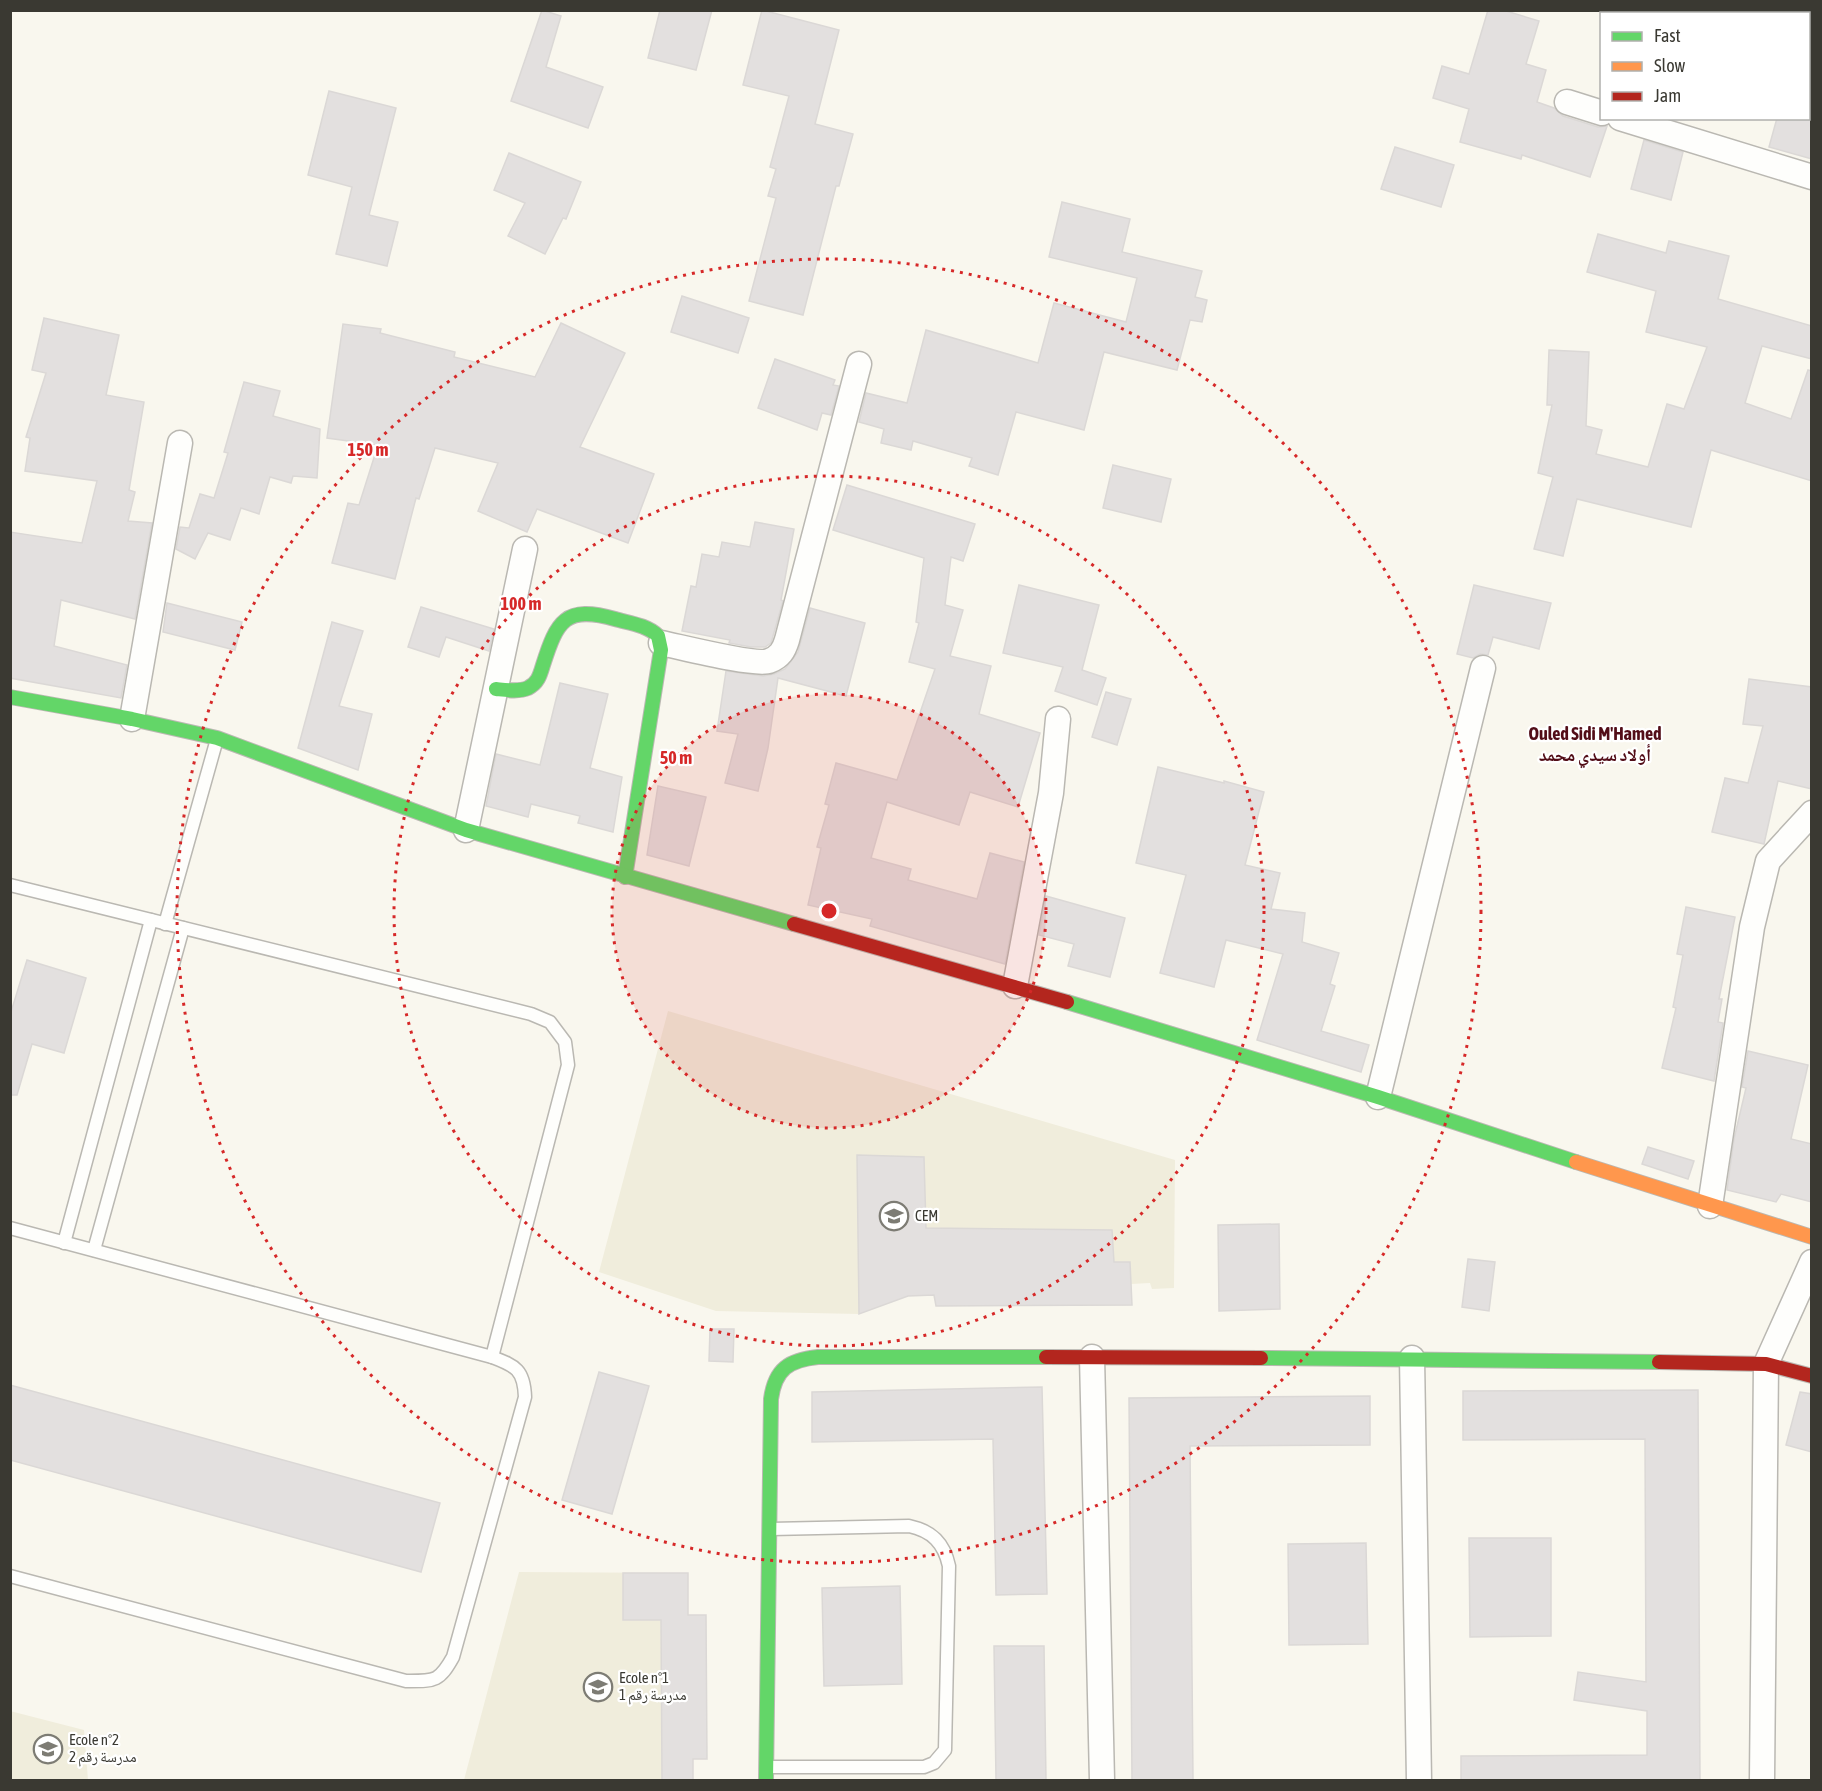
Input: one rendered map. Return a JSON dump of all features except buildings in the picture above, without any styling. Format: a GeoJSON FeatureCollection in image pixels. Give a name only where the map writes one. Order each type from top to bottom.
{"type":"FeatureCollection","features":[{"type":"Feature","properties":{"kind":"street"},"geometry":{"type":"LineString","coordinates":[[1567,102],[1600,112]]}},
{"type":"Feature","properties":{"kind":"street"},"geometry":{"type":"LineString","coordinates":[[1627,120],[1812,177]]}},
{"type":"Feature","properties":{"kind":"street"},"geometry":{"type":"LineString","coordinates":[[661,643],[755,662],[772,660],[779,655],[787,640],[859,364]]}},
{"type":"Feature","properties":{"kind":"street"},"geometry":{"type":"LineString","coordinates":[[132,719],[180,443]]}},
{"type":"Feature","properties":{"kind":"street"},"geometry":{"type":"LineString","coordinates":[[466,830],[525,549]]}},
{"type":"Feature","properties":{"kind":"street"},"geometry":{"type":"LineString","coordinates":[[496,689],[525,691],[535,684],[539,679],[558,628],[571,615],[590,613],[653,631],[661,643],[626,878]]}},
{"type":"Feature","properties":{"kind":"street"},"geometry":{"type":"LineString","coordinates":[[1378,1097],[1483,668]]}},
{"type":"Feature","properties":{"kind":"street"},"geometry":{"type":"LineString","coordinates":[[10,697],[132,719],[217,738],[466,830],[626,878],[1015,986],[1378,1097],[1710,1206],[1812,1237]]}},
{"type":"Feature","properties":{"kind":"street"},"geometry":{"type":"LineString","coordinates":[[1015,986],[1051,793],[1058,719]]}},
{"type":"Feature","properties":{"kind":"street"},"geometry":{"type":"LineString","coordinates":[[1710,1206],[1752,927],[1768,861],[1812,813]]}},
{"type":"Feature","properties":{"kind":"street"},"geometry":{"type":"LineString","coordinates":[[1762,1780],[1766,1364],[1812,1262]]}},
{"type":"Feature","properties":{"kind":"street"},"geometry":{"type":"LineString","coordinates":[[766,1774],[771,1390],[778,1373],[792,1361],[818,1357],[1412,1358],[1766,1364],[1812,1376]]}},
{"type":"Feature","properties":{"kind":"street"},"geometry":{"type":"LineString","coordinates":[[1092,1357],[1102,1780]]}},
{"type":"Feature","properties":{"kind":"street"},"geometry":{"type":"LineString","coordinates":[[1412,1358],[1419,1780]]}},
{"type":"Feature","properties":{"kind":"lane"},"geometry":{"type":"LineString","coordinates":[[165,924],[217,738]]}},
{"type":"Feature","properties":{"kind":"lane"},"geometry":{"type":"LineString","coordinates":[[10,885],[531,1014],[550,1022],[564,1042],[568,1065],[492,1357]]}},
{"type":"Feature","properties":{"kind":"lane"},"geometry":{"type":"LineString","coordinates":[[64,1243],[151,920]]}},
{"type":"Feature","properties":{"kind":"lane"},"geometry":{"type":"LineString","coordinates":[[94,1250],[183,928]]}},
{"type":"Feature","properties":{"kind":"lane"},"geometry":{"type":"LineString","coordinates":[[10,1228],[492,1357],[512,1365],[524,1381],[525,1397],[453,1657],[443,1674],[428,1681],[406,1681],[10,1576]]}},
{"type":"Feature","properties":{"kind":"lane"},"geometry":{"type":"LineString","coordinates":[[766,1774],[924,1767],[934,1762],[945,1750],[949,1566],[946,1553],[940,1543],[921,1528],[909,1526],[769,1529]]}},
{"type":"Feature","properties":{"kind":"shaded area","name":"CEM"},"geometry":{"type":"Polygon","coordinates":[[[668,1011],[1175,1160],[1174,1288],[1152,1289],[1150,1283],[1131,1284],[1132,1305],[936,1306],[934,1295],[908,1296],[859,1314],[716,1311],[599,1272],[668,1011]]]}},
{"type":"Feature","properties":{"kind":"shaded area","name":"Ecole n°1 مدرسة رقم 1"},"geometry":{"type":"Polygon","coordinates":[[[519,1572],[688,1573],[688,1602],[676,1615],[706,1615],[707,1759],[693,1759],[693,1780],[464,1780],[519,1572]]]}},
{"type":"Feature","properties":{"kind":"shaded area","name":"Ecole n°2 مدرسة رقم 2"},"geometry":{"type":"Polygon","coordinates":[[[10,1711],[84,1730],[88,1780],[11,1780],[10,1711]]]}},
{"type":"Feature","properties":{"kind":"traffic: fast"},"geometry":{"type":"LineString","coordinates":[[496,689],[521,690],[534,684],[540,675],[553,637],[559,627],[574,616],[585,614],[615,619],[643,627],[658,636],[661,650],[625,877]]}},
{"type":"Feature","properties":{"kind":"traffic: fast"},"geometry":{"type":"LineString","coordinates":[[10,697],[132,719],[217,738],[466,830],[794,924]]}},
{"type":"Feature","properties":{"kind":"traffic: fast"},"geometry":{"type":"LineString","coordinates":[[1067,1002],[1378,1097],[1576,1162]]}},
{"type":"Feature","properties":{"kind":"traffic: fast"},"geometry":{"type":"LineString","coordinates":[[766,1780],[771,1399],[780,1373],[791,1364],[818,1357],[1046,1357]]}},
{"type":"Feature","properties":{"kind":"traffic: fast"},"geometry":{"type":"LineString","coordinates":[[1261,1358],[1659,1362]]}},
{"type":"Feature","properties":{"kind":"traffic: slow"},"geometry":{"type":"LineString","coordinates":[[1576,1162],[1812,1237]]}},
{"type":"Feature","properties":{"kind":"traffic: jam"},"geometry":{"type":"LineString","coordinates":[[794,924],[1067,1002]]}},
{"type":"Feature","properties":{"kind":"traffic: jam"},"geometry":{"type":"LineString","coordinates":[[1046,1357],[1261,1358]]}},
{"type":"Feature","properties":{"kind":"traffic: jam"},"geometry":{"type":"LineString","coordinates":[[1659,1362],[1766,1364],[1812,1376]]}},
{"type":"Feature","properties":{"kind":"place","name":"CEM"},"geometry":{"type":"Point","coordinates":[894,1216]}},
{"type":"Feature","properties":{"kind":"place","name":"Ecole n°1 مدرسة رقم 1"},"geometry":{"type":"Point","coordinates":[598,1687]}},
{"type":"Feature","properties":{"kind":"place","name":"Ecole n°2 مدرسة رقم 2"},"geometry":{"type":"Point","coordinates":[48,1749]}},
{"type":"Feature","properties":{"kind":"district","name":"Ouled Sidi M'Hamed أولاد سيدي محمد"},"geometry":{"type":"Point","coordinates":[1595,744]}}]}
